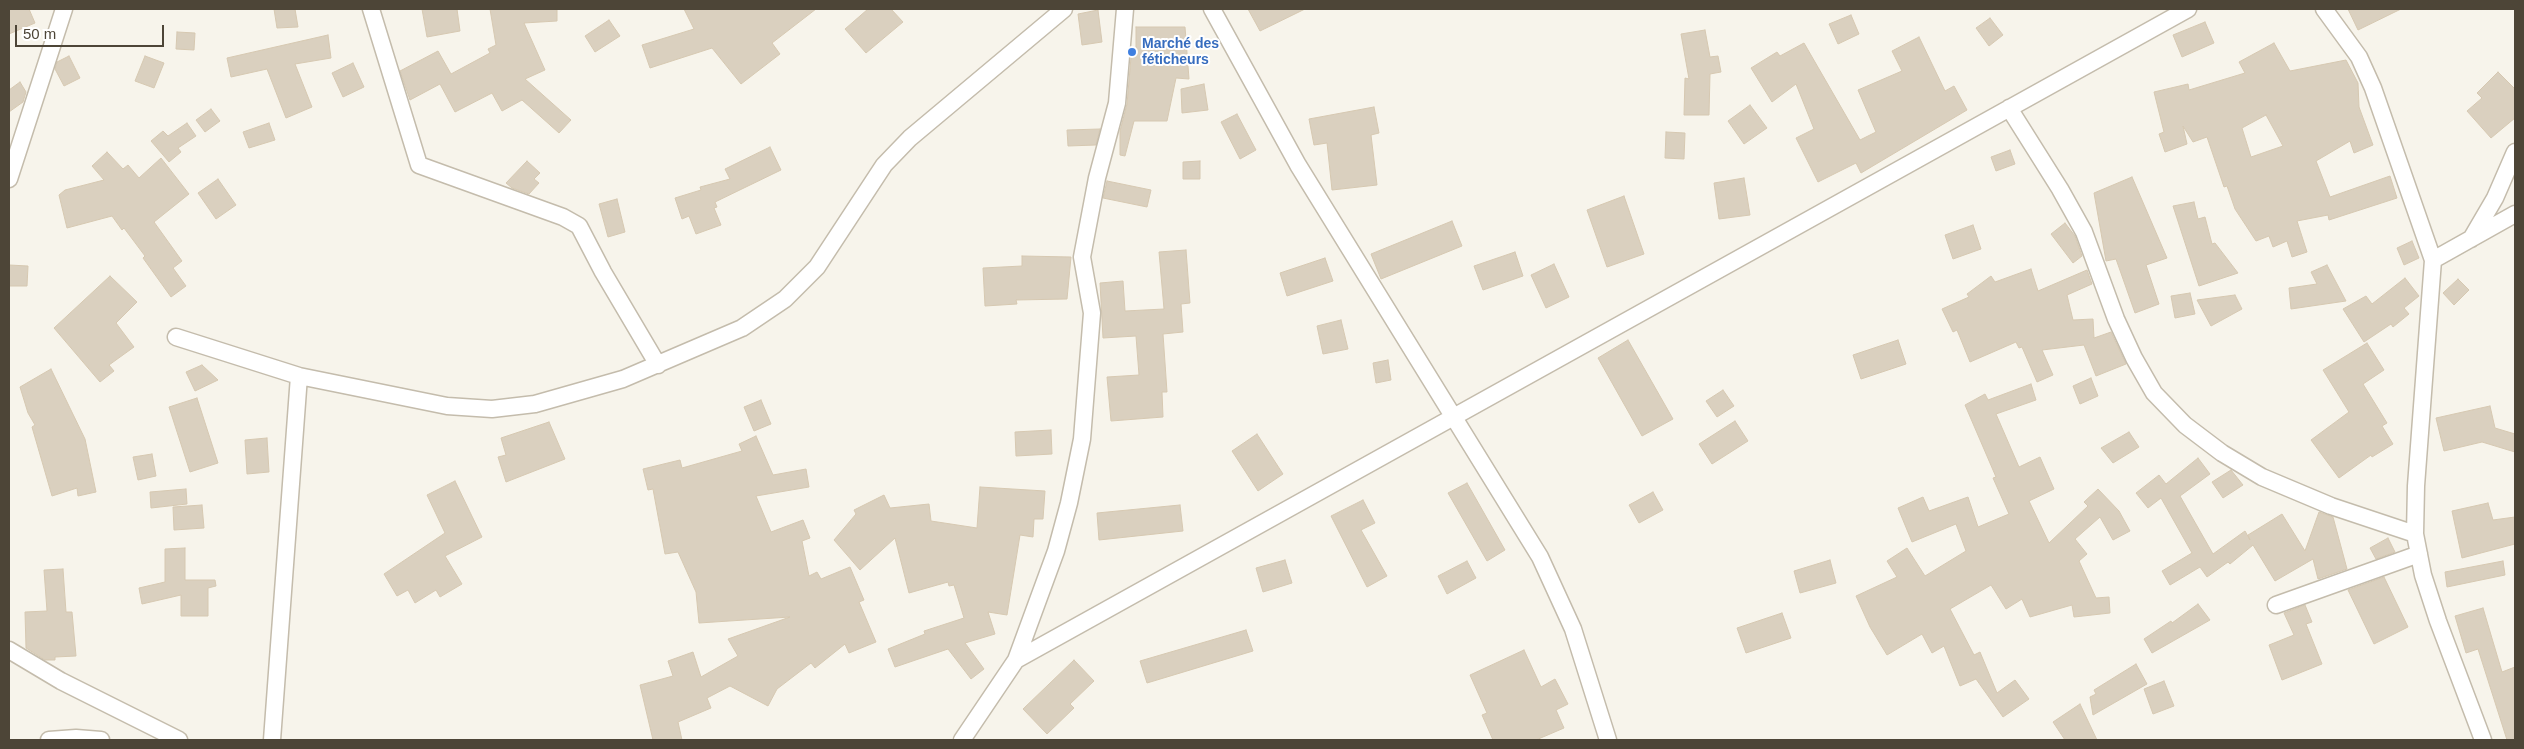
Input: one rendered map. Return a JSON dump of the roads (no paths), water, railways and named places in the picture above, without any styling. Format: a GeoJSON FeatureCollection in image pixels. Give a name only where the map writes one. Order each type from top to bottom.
{"type":"FeatureCollection","features":[{"type":"Feature","properties":{"kind":"street"},"geometry":{"type":"LineString","coordinates":[[9,179],[64,9]]}},
{"type":"Feature","properties":{"kind":"street"},"geometry":{"type":"LineString","coordinates":[[371,9],[419,165],[563,217],[579,226],[603,272],[658,365]]}},
{"type":"Feature","properties":{"kind":"street"},"geometry":{"type":"LineString","coordinates":[[176,337],[299,376],[447,406],[492,409],[535,404],[623,379],[742,328],[785,299],[817,267],[884,165],[910,138],[1064,9]]}},
{"type":"Feature","properties":{"kind":"street"},"geometry":{"type":"LineString","coordinates":[[962,740],[1016,660],[1056,551],[1069,503],[1082,439],[1092,313],[1082,257],[1098,178],[1117,103],[1124,9]]}},
{"type":"Feature","properties":{"kind":"street"},"geometry":{"type":"LineString","coordinates":[[1212,9],[1298,165],[1455,416],[1540,558],[1573,629],[1608,740]]}},
{"type":"Feature","properties":{"kind":"street"},"geometry":{"type":"LineString","coordinates":[[1016,660],[2188,9]]}},
{"type":"Feature","properties":{"kind":"street"},"geometry":{"type":"LineString","coordinates":[[2324,9],[2359,57],[2373,88],[2433,260],[2416,486],[2415,534],[2423,575],[2438,621],[2483,740]]}},
{"type":"Feature","properties":{"kind":"street"},"geometry":{"type":"LineString","coordinates":[[2008,108],[2060,189],[2084,232],[2116,319],[2134,358],[2154,393],[2185,425],[2222,453],[2262,477],[2331,506],[2415,534]]}},
{"type":"Feature","properties":{"kind":"street"},"geometry":{"type":"LineString","coordinates":[[2471,239],[2495,198],[2515,152]]}},
{"type":"Feature","properties":{"kind":"street"},"geometry":{"type":"LineString","coordinates":[[2433,260],[2515,214]]}},
{"type":"Feature","properties":{"kind":"street"},"geometry":{"type":"LineString","coordinates":[[272,740],[299,376]]}},
{"type":"Feature","properties":{"kind":"street"},"geometry":{"type":"LineString","coordinates":[[2276,605],[2419,554]]}},
{"type":"Feature","properties":{"kind":"street"},"geometry":{"type":"LineString","coordinates":[[9,650],[61,681],[179,740]]}},
{"type":"Feature","properties":{"kind":"street"},"geometry":{"type":"LineString","coordinates":[[50,740],[76,738],[101,740]]}},
{"type":"Feature","properties":{"kind":"place","name":"Marché des féticheurs"},"geometry":{"type":"Point","coordinates":[1132,52]}}]}
